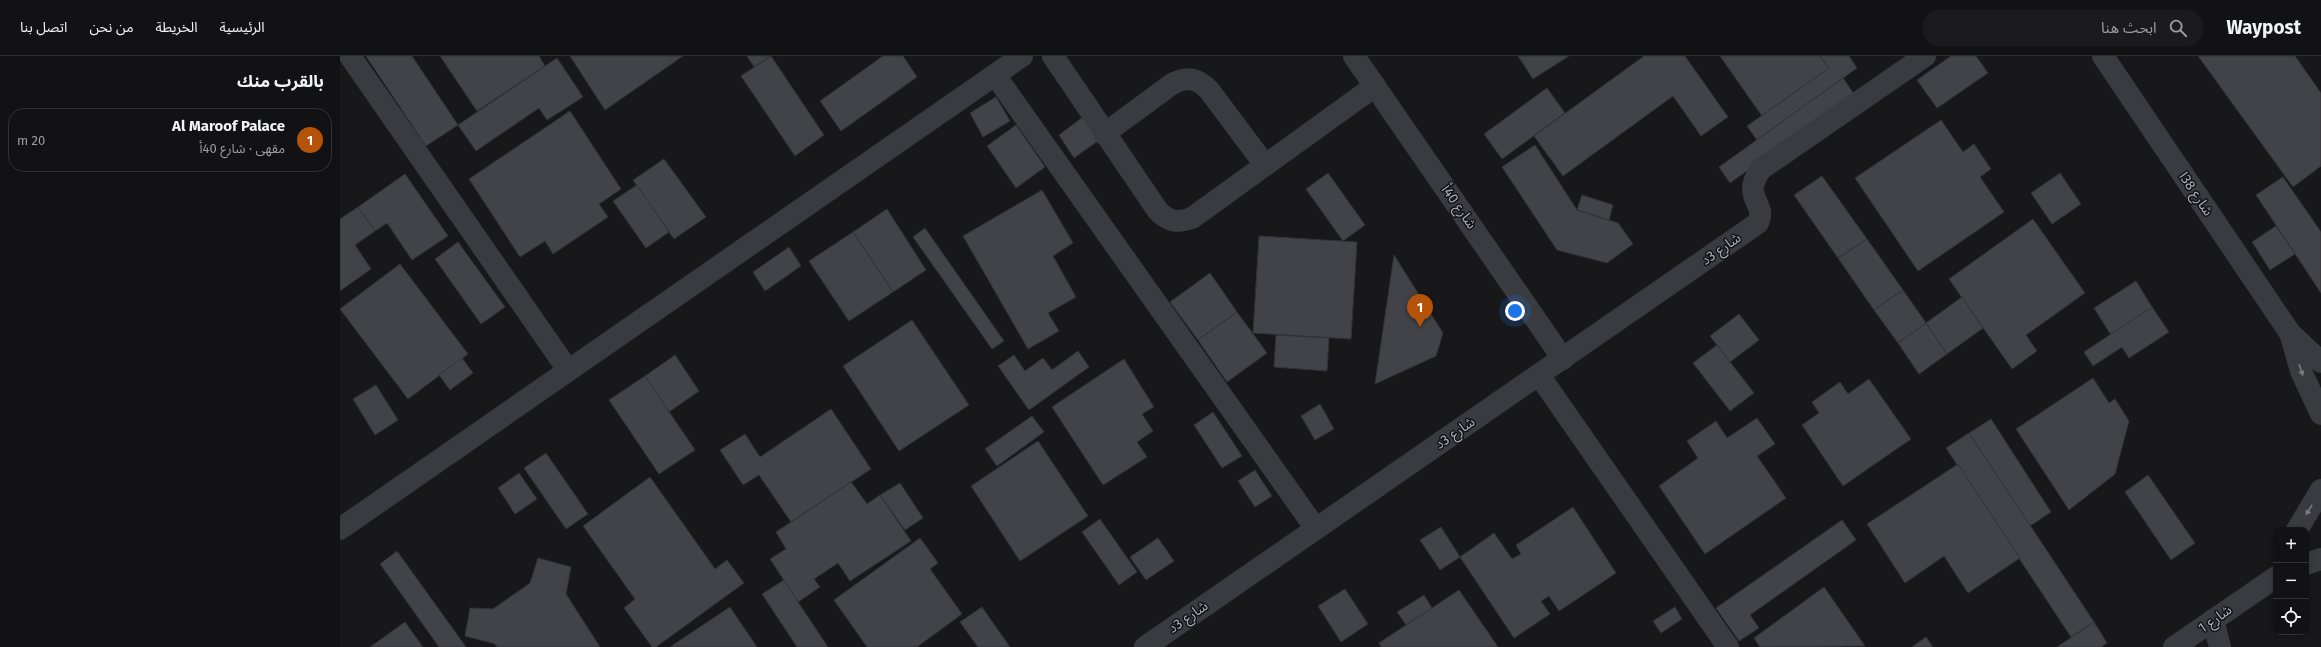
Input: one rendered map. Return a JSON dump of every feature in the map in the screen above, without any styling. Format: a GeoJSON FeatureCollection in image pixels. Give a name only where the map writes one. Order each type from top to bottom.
{"type":"FeatureCollection","features":[{"type":"Feature","properties":{"kind":"street"},"geometry":{"type":"LineString","coordinates":[[350,56],[568,370]]}},
{"type":"Feature","properties":{"kind":"street"},"geometry":{"type":"LineString","coordinates":[[340,529],[1022,56]]}},
{"type":"Feature","properties":{"kind":"street"},"geometry":{"type":"LineString","coordinates":[[1053,56],[1104,134],[1158,211],[1165,218],[1174,222],[1192,218],[1375,86]]}},
{"type":"Feature","properties":{"kind":"street","name":"شارع 40أ"},"geometry":{"type":"LineString","coordinates":[[1354,56],[1563,359]]}},
{"type":"Feature","properties":{"kind":"street","name":"شارع 3د"},"geometry":{"type":"LineString","coordinates":[[1145,647],[1758,223],[1762,216],[1761,209],[1753,199],[1752,188],[1755,178],[1761,169],[1925,56]]}},
{"type":"Feature","properties":{"kind":"street","name":"شارع 38ا"},"geometry":{"type":"LineString","coordinates":[[2103,56],[2290,333],[2321,362]]}},
{"type":"Feature","properties":{"kind":"street"},"geometry":{"type":"LineString","coordinates":[[995,75],[1316,529]]}},
{"type":"Feature","properties":{"kind":"street"},"geometry":{"type":"LineString","coordinates":[[1104,134],[1172,84],[1181,79],[1192,79],[1201,83],[1209,90],[1265,166]]}},
{"type":"Feature","properties":{"kind":"street","name":"شارع 38ا"},"geometry":{"type":"LineString","coordinates":[[2290,333],[2301,372],[2321,414]]}},
{"type":"Feature","properties":{"kind":"street"},"geometry":{"type":"LineString","coordinates":[[1539,375],[1728,647]]}},
{"type":"Feature","properties":{"kind":"street"},"geometry":{"type":"LineString","coordinates":[[2299,527],[2321,490]]}},
{"type":"Feature","properties":{"kind":"street"},"geometry":{"type":"LineString","coordinates":[[2309,563],[2321,559]]}},
{"type":"Feature","properties":{"kind":"street","name":"شارع 1"},"geometry":{"type":"LineString","coordinates":[[2255,590],[2274,563]]}},
{"type":"Feature","properties":{"kind":"street","name":"شارع 1"},"geometry":{"type":"LineString","coordinates":[[2174,647],[2273,579]]}},
{"type":"Feature","properties":{"kind":"street"},"geometry":{"type":"LineString","coordinates":[[2213,620],[2220,647]]}},
{"type":"Feature","properties":{"kind":"building"},"geometry":{"type":"Polygon","coordinates":[[[366,56],[412,56],[458,125],[426,146],[366,56]]]}},
{"type":"Feature","properties":{"kind":"building"},"geometry":{"type":"Polygon","coordinates":[[[440,56],[539,56],[545,66],[477,111],[440,56]]]}},
{"type":"Feature","properties":{"kind":"building"},"geometry":{"type":"Polygon","coordinates":[[[570,56],[683,56],[605,110],[570,56]]]}},
{"type":"Feature","properties":{"kind":"building"},"geometry":{"type":"Polygon","coordinates":[[[747,56],[770,56],[754,67],[747,56]]]}},
{"type":"Feature","properties":{"kind":"building"},"geometry":{"type":"Polygon","coordinates":[[[771,56],[824,135],[795,156],[741,76],[771,56]]]}},
{"type":"Feature","properties":{"kind":"building"},"geometry":{"type":"Polygon","coordinates":[[[883,56],[903,56],[917,77],[841,131],[820,101],[883,56]]]}},
{"type":"Feature","properties":{"kind":"building"},"geometry":{"type":"Polygon","coordinates":[[[1518,56],[1569,56],[1533,79],[1518,56]]]}},
{"type":"Feature","properties":{"kind":"building"},"geometry":{"type":"Polygon","coordinates":[[[1644,56],[1685,56],[1728,117],[1701,136],[1673,96],[1563,176],[1534,136],[1644,56]]]}},
{"type":"Feature","properties":{"kind":"building"},"geometry":{"type":"Polygon","coordinates":[[[1720,56],[1820,56],[1829,68],[1762,116],[1720,56]]]}},
{"type":"Feature","properties":{"kind":"building"},"geometry":{"type":"Polygon","coordinates":[[[1820,56],[1849,56],[1857,68],[1757,140],[1747,126],[1829,68],[1820,56]]]}},
{"type":"Feature","properties":{"kind":"building"},"geometry":{"type":"Polygon","coordinates":[[[1951,56],[1976,56],[1988,73],[1937,108],[1917,80],[1951,56]]]}},
{"type":"Feature","properties":{"kind":"building"},"geometry":{"type":"Polygon","coordinates":[[[2198,56],[2295,56],[2321,93],[2321,166],[2293,187],[2198,56]]]}},
{"type":"Feature","properties":{"kind":"building"},"geometry":{"type":"Polygon","coordinates":[[[557,58],[583,97],[547,120],[539,108],[476,151],[458,125],[557,58]]]}},
{"type":"Feature","properties":{"kind":"building"},"geometry":{"type":"Polygon","coordinates":[[[1843,78],[1854,94],[1730,183],[1719,167],[1843,78]]]}},
{"type":"Feature","properties":{"kind":"building"},"geometry":{"type":"Polygon","coordinates":[[[1547,88],[1565,113],[1502,159],[1484,134],[1547,88]]]}},
{"type":"Feature","properties":{"kind":"building"},"geometry":{"type":"Polygon","coordinates":[[[996,97],[1010,121],[983,137],[970,113],[996,97]]]}},
{"type":"Feature","properties":{"kind":"building"},"geometry":{"type":"Polygon","coordinates":[[[570,111],[621,189],[599,204],[608,217],[553,254],[545,241],[520,257],[469,179],[570,111]]]}},
{"type":"Feature","properties":{"kind":"building"},"geometry":{"type":"Polygon","coordinates":[[[1083,117],[1099,140],[1074,158],[1059,135],[1083,117]]]}},
{"type":"Feature","properties":{"kind":"building"},"geometry":{"type":"Polygon","coordinates":[[[1941,120],[1963,152],[1974,144],[1991,169],[1980,177],[2004,212],[1918,271],[1855,178],[1941,120]]]}},
{"type":"Feature","properties":{"kind":"building"},"geometry":{"type":"Polygon","coordinates":[[[1016,125],[1045,167],[1016,188],[987,146],[1016,125]]]}},
{"type":"Feature","properties":{"kind":"building"},"geometry":{"type":"Polygon","coordinates":[[[1535,145],[1577,210],[1618,223],[1633,244],[1607,263],[1557,250],[1502,167],[1535,145]]]}},
{"type":"Feature","properties":{"kind":"building"},"geometry":{"type":"Polygon","coordinates":[[[664,159],[706,217],[674,239],[633,180],[664,159]]]}},
{"type":"Feature","properties":{"kind":"building"},"geometry":{"type":"Polygon","coordinates":[[[1328,173],[1365,225],[1343,241],[1306,189],[1328,173]]]}},
{"type":"Feature","properties":{"kind":"building"},"geometry":{"type":"Polygon","coordinates":[[[2060,173],[2081,204],[2052,224],[2031,193],[2060,173]]]}},
{"type":"Feature","properties":{"kind":"building"},"geometry":{"type":"Polygon","coordinates":[[[405,174],[448,236],[412,260],[387,223],[375,231],[358,207],[405,174]]]}},
{"type":"Feature","properties":{"kind":"building"},"geometry":{"type":"Polygon","coordinates":[[[1822,176],[1867,239],[1838,258],[1794,195],[1822,176]]]}},
{"type":"Feature","properties":{"kind":"building"},"geometry":{"type":"Polygon","coordinates":[[[2283,177],[2321,232],[2321,293],[2256,195],[2283,177]]]}},
{"type":"Feature","properties":{"kind":"building"},"geometry":{"type":"Polygon","coordinates":[[[637,185],[669,232],[646,248],[613,201],[637,185]]]}},
{"type":"Feature","properties":{"kind":"building"},"geometry":{"type":"Polygon","coordinates":[[[1042,190],[1073,243],[1053,256],[1076,297],[1048,313],[1059,331],[1028,349],[963,236],[1042,190]]]}},
{"type":"Feature","properties":{"kind":"building"},"geometry":{"type":"Polygon","coordinates":[[[1582,195],[1613,205],[1609,220],[1577,210],[1582,195]]]}},
{"type":"Feature","properties":{"kind":"building"},"geometry":{"type":"Polygon","coordinates":[[[358,207],[375,231],[355,245],[371,269],[340,291],[340,219],[358,207]]]}},
{"type":"Feature","properties":{"kind":"building"},"geometry":{"type":"Polygon","coordinates":[[[887,209],[926,270],[893,292],[853,232],[887,209]]]}},
{"type":"Feature","properties":{"kind":"building"},"geometry":{"type":"Polygon","coordinates":[[[2033,219],[2085,293],[2026,335],[2037,351],[2012,369],[1949,279],[2033,219]]]}},
{"type":"Feature","properties":{"kind":"building"},"geometry":{"type":"Polygon","coordinates":[[[2276,226],[2295,254],[2270,270],[2252,242],[2276,226]]]}},
{"type":"Feature","properties":{"kind":"building"},"geometry":{"type":"Polygon","coordinates":[[[925,228],[1004,341],[992,349],[913,237],[925,228]]]}},
{"type":"Feature","properties":{"kind":"building"},"geometry":{"type":"Polygon","coordinates":[[[853,232],[893,292],[849,321],[809,261],[853,232]]]}},
{"type":"Feature","properties":{"kind":"building"},"geometry":{"type":"Polygon","coordinates":[[[1259,236],[1357,242],[1351,339],[1253,333],[1259,236]]]}},
{"type":"Feature","properties":{"kind":"building"},"geometry":{"type":"Polygon","coordinates":[[[1867,239],[1903,290],[1874,310],[1838,258],[1867,239]]]}},
{"type":"Feature","properties":{"kind":"building"},"geometry":{"type":"Polygon","coordinates":[[[458,242],[505,307],[481,324],[435,259],[458,242]]]}},
{"type":"Feature","properties":{"kind":"building"},"geometry":{"type":"Polygon","coordinates":[[[789,247],[801,266],[765,291],[753,272],[789,247]]]}},
{"type":"Feature","properties":{"kind":"building"},"geometry":{"type":"Polygon","coordinates":[[[1394,255],[1443,333],[1436,356],[1375,384],[1394,255]]]}},
{"type":"Feature","properties":{"kind":"building"},"geometry":{"type":"Polygon","coordinates":[[[400,264],[468,354],[408,399],[340,309],[400,264]]]}},
{"type":"Feature","properties":{"kind":"building"},"geometry":{"type":"Polygon","coordinates":[[[1210,273],[1237,312],[1198,340],[1170,302],[1210,273]]]}},
{"type":"Feature","properties":{"kind":"building"},"geometry":{"type":"Polygon","coordinates":[[[2136,281],[2152,307],[2111,335],[2094,308],[2136,281]]]}},
{"type":"Feature","properties":{"kind":"building"},"geometry":{"type":"Polygon","coordinates":[[[1903,290],[1926,323],[1898,343],[1874,310],[1903,290]]]}},
{"type":"Feature","properties":{"kind":"building"},"geometry":{"type":"Polygon","coordinates":[[[1962,297],[1983,328],[1947,354],[1926,323],[1962,297]]]}},
{"type":"Feature","properties":{"kind":"building"},"geometry":{"type":"Polygon","coordinates":[[[2152,307],[2169,332],[2129,358],[2122,347],[2093,366],[2084,352],[2152,307]]]}},
{"type":"Feature","properties":{"kind":"building"},"geometry":{"type":"Polygon","coordinates":[[[1237,312],[1267,353],[1227,382],[1198,340],[1237,312]]]}},
{"type":"Feature","properties":{"kind":"building"},"geometry":{"type":"Polygon","coordinates":[[[1739,314],[1759,340],[1730,362],[1710,336],[1739,314]]]}},
{"type":"Feature","properties":{"kind":"building"},"geometry":{"type":"Polygon","coordinates":[[[912,320],[969,405],[899,451],[843,366],[912,320]]]}},
{"type":"Feature","properties":{"kind":"building"},"geometry":{"type":"Polygon","coordinates":[[[1926,323],[1947,354],[1919,374],[1898,343],[1926,323]]]}},
{"type":"Feature","properties":{"kind":"building"},"geometry":{"type":"Polygon","coordinates":[[[1276,335],[1329,338],[1327,371],[1274,367],[1276,335]]]}},
{"type":"Feature","properties":{"kind":"building"},"geometry":{"type":"Polygon","coordinates":[[[1717,345],[1754,393],[1730,411],[1693,363],[1717,345]]]}},
{"type":"Feature","properties":{"kind":"building"},"geometry":{"type":"Polygon","coordinates":[[[1078,351],[1089,367],[1029,410],[998,366],[1014,355],[1025,371],[1043,358],[1052,370],[1078,351]]]}},
{"type":"Feature","properties":{"kind":"building"},"geometry":{"type":"Polygon","coordinates":[[[675,355],[699,391],[669,412],[645,376],[675,355]]]}},
{"type":"Feature","properties":{"kind":"building"},"geometry":{"type":"Polygon","coordinates":[[[462,358],[473,373],[450,390],[439,375],[462,358]]]}},
{"type":"Feature","properties":{"kind":"building"},"geometry":{"type":"Polygon","coordinates":[[[1124,359],[1154,407],[1142,414],[1153,431],[1137,442],[1147,457],[1103,485],[1052,407],[1124,359]]]}},
{"type":"Feature","properties":{"kind":"building"},"geometry":{"type":"Polygon","coordinates":[[[645,376],[695,450],[659,474],[609,400],[645,376]]]}},
{"type":"Feature","properties":{"kind":"building"},"geometry":{"type":"Polygon","coordinates":[[[2093,378],[2109,403],[2115,399],[2129,421],[2115,474],[2069,510],[2016,429],[2093,378]]]}},
{"type":"Feature","properties":{"kind":"building"},"geometry":{"type":"Polygon","coordinates":[[[1869,379],[1911,439],[1843,486],[1802,425],[1819,413],[1812,402],[1840,382],[1848,394],[1869,379]]]}},
{"type":"Feature","properties":{"kind":"building"},"geometry":{"type":"Polygon","coordinates":[[[376,385],[398,420],[375,435],[353,399],[376,385]]]}},
{"type":"Feature","properties":{"kind":"building"},"geometry":{"type":"Polygon","coordinates":[[[1320,404],[1334,429],[1315,440],[1301,416],[1320,404]]]}},
{"type":"Feature","properties":{"kind":"building"},"geometry":{"type":"Polygon","coordinates":[[[831,409],[871,469],[791,522],[759,475],[743,485],[720,450],[745,434],[760,457],[831,409]]]}},
{"type":"Feature","properties":{"kind":"building"},"geometry":{"type":"Polygon","coordinates":[[[1213,412],[1242,456],[1222,468],[1194,425],[1213,412]]]}},
{"type":"Feature","properties":{"kind":"building"},"geometry":{"type":"Polygon","coordinates":[[[1032,416],[1044,432],[997,466],[985,449],[1032,416]]]}},
{"type":"Feature","properties":{"kind":"building"},"geometry":{"type":"Polygon","coordinates":[[[1757,418],[1775,444],[1757,456],[1786,498],[1705,554],[1659,486],[1698,458],[1687,441],[1716,421],[1727,438],[1757,418]]]}},
{"type":"Feature","properties":{"kind":"building"},"geometry":{"type":"Polygon","coordinates":[[[1991,419],[2051,512],[2030,526],[1969,433],[1991,419]]]}},
{"type":"Feature","properties":{"kind":"building"},"geometry":{"type":"Polygon","coordinates":[[[1969,433],[2094,622],[2071,637],[1946,448],[1969,433]]]}},
{"type":"Feature","properties":{"kind":"building"},"geometry":{"type":"Polygon","coordinates":[[[1038,441],[1088,516],[1020,561],[971,486],[1038,441]]]}},
{"type":"Feature","properties":{"kind":"building"},"geometry":{"type":"Polygon","coordinates":[[[546,453],[588,514],[566,529],[524,468],[546,453]]]}},
{"type":"Feature","properties":{"kind":"building"},"geometry":{"type":"Polygon","coordinates":[[[1958,464],[2020,558],[1968,593],[1944,556],[1905,583],[1867,524],[1958,464]]]}},
{"type":"Feature","properties":{"kind":"building"},"geometry":{"type":"Polygon","coordinates":[[[1255,470],[1272,496],[1255,507],[1238,481],[1255,470]]]}},
{"type":"Feature","properties":{"kind":"building"},"geometry":{"type":"Polygon","coordinates":[[[519,473],[537,499],[515,514],[498,488],[519,473]]]}},
{"type":"Feature","properties":{"kind":"building"},"geometry":{"type":"Polygon","coordinates":[[[2148,475],[2195,543],[2171,560],[2125,492],[2148,475]]]}},
{"type":"Feature","properties":{"kind":"building"},"geometry":{"type":"Polygon","coordinates":[[[650,477],[715,569],[727,560],[744,583],[656,647],[652,647],[624,608],[635,599],[583,526],[650,477]]]}},
{"type":"Feature","properties":{"kind":"building"},"geometry":{"type":"Polygon","coordinates":[[[851,482],[867,504],[880,495],[911,541],[850,581],[838,563],[814,579],[820,587],[798,602],[770,559],[786,549],[776,532],[851,482]]]}},
{"type":"Feature","properties":{"kind":"building"},"geometry":{"type":"Polygon","coordinates":[[[900,483],[923,518],[905,530],[880,495],[900,483]]]}},
{"type":"Feature","properties":{"kind":"building"},"geometry":{"type":"Polygon","coordinates":[[[1573,507],[1616,573],[1559,611],[1549,596],[1541,601],[1550,614],[1514,638],[1460,557],[1494,533],[1512,559],[1521,554],[1516,545],[1573,507]]]}},
{"type":"Feature","properties":{"kind":"building"},"geometry":{"type":"Polygon","coordinates":[[[1100,519],[1137,572],[1119,585],[1082,532],[1100,519]]]}},
{"type":"Feature","properties":{"kind":"building"},"geometry":{"type":"Polygon","coordinates":[[[1842,520],[1856,540],[1750,615],[1759,628],[1739,641],[1716,608],[1842,520]]]}},
{"type":"Feature","properties":{"kind":"building"},"geometry":{"type":"Polygon","coordinates":[[[1441,527],[1460,557],[1440,570],[1420,540],[1441,527]]]}},
{"type":"Feature","properties":{"kind":"building"},"geometry":{"type":"Polygon","coordinates":[[[920,538],[938,563],[930,569],[962,614],[917,647],[867,647],[834,600],[920,538]]]}},
{"type":"Feature","properties":{"kind":"building"},"geometry":{"type":"Polygon","coordinates":[[[1158,538],[1174,561],[1146,580],[1130,557],[1158,538]]]}},
{"type":"Feature","properties":{"kind":"building"},"geometry":{"type":"Polygon","coordinates":[[[397,551],[466,647],[439,647],[380,564],[397,551]]]}},
{"type":"Feature","properties":{"kind":"building"},"geometry":{"type":"Polygon","coordinates":[[[538,558],[571,567],[566,594],[600,647],[497,647],[495,644],[465,636],[470,608],[493,609],[530,583],[538,558]]]}},
{"type":"Feature","properties":{"kind":"building"},"geometry":{"type":"Polygon","coordinates":[[[784,580],[828,647],[797,647],[762,594],[784,580]]]}},
{"type":"Feature","properties":{"kind":"building"},"geometry":{"type":"Polygon","coordinates":[[[1824,587],[1865,646],[1760,647],[1754,638],[1824,587]]]}},
{"type":"Feature","properties":{"kind":"building"},"geometry":{"type":"Polygon","coordinates":[[[1345,589],[1368,624],[1341,642],[1318,606],[1345,589]]]}},
{"type":"Feature","properties":{"kind":"building"},"geometry":{"type":"Polygon","coordinates":[[[1459,590],[1498,647],[1381,647],[1379,643],[1459,590]]]}},
{"type":"Feature","properties":{"kind":"building"},"geometry":{"type":"Polygon","coordinates":[[[1424,595],[1432,608],[1406,625],[1397,612],[1424,595]]]}},
{"type":"Feature","properties":{"kind":"building"},"geometry":{"type":"Polygon","coordinates":[[[730,607],[757,647],[670,647],[730,607]]]}},
{"type":"Feature","properties":{"kind":"building"},"geometry":{"type":"Polygon","coordinates":[[[982,607],[1010,647],[978,647],[960,622],[982,607]]]}},
{"type":"Feature","properties":{"kind":"building"},"geometry":{"type":"Polygon","coordinates":[[[1675,607],[1682,619],[1661,633],[1653,621],[1675,607]]]}},
{"type":"Feature","properties":{"kind":"building"},"geometry":{"type":"Polygon","coordinates":[[[405,622],[423,647],[370,647],[405,622]]]}},
{"type":"Feature","properties":{"kind":"building"},"geometry":{"type":"Polygon","coordinates":[[[2094,622],[2107,643],[2101,647],[2057,647],[2094,622]]]}},
{"type":"Feature","properties":{"kind":"building"},"geometry":{"type":"Polygon","coordinates":[[[1926,637],[1933,647],[1912,647],[1926,637]]]}},
{"type":"Feature","properties":{"kind":"place","name":"Al Maroof Palace"},"geometry":{"type":"Point","coordinates":[1420,327]}}]}
